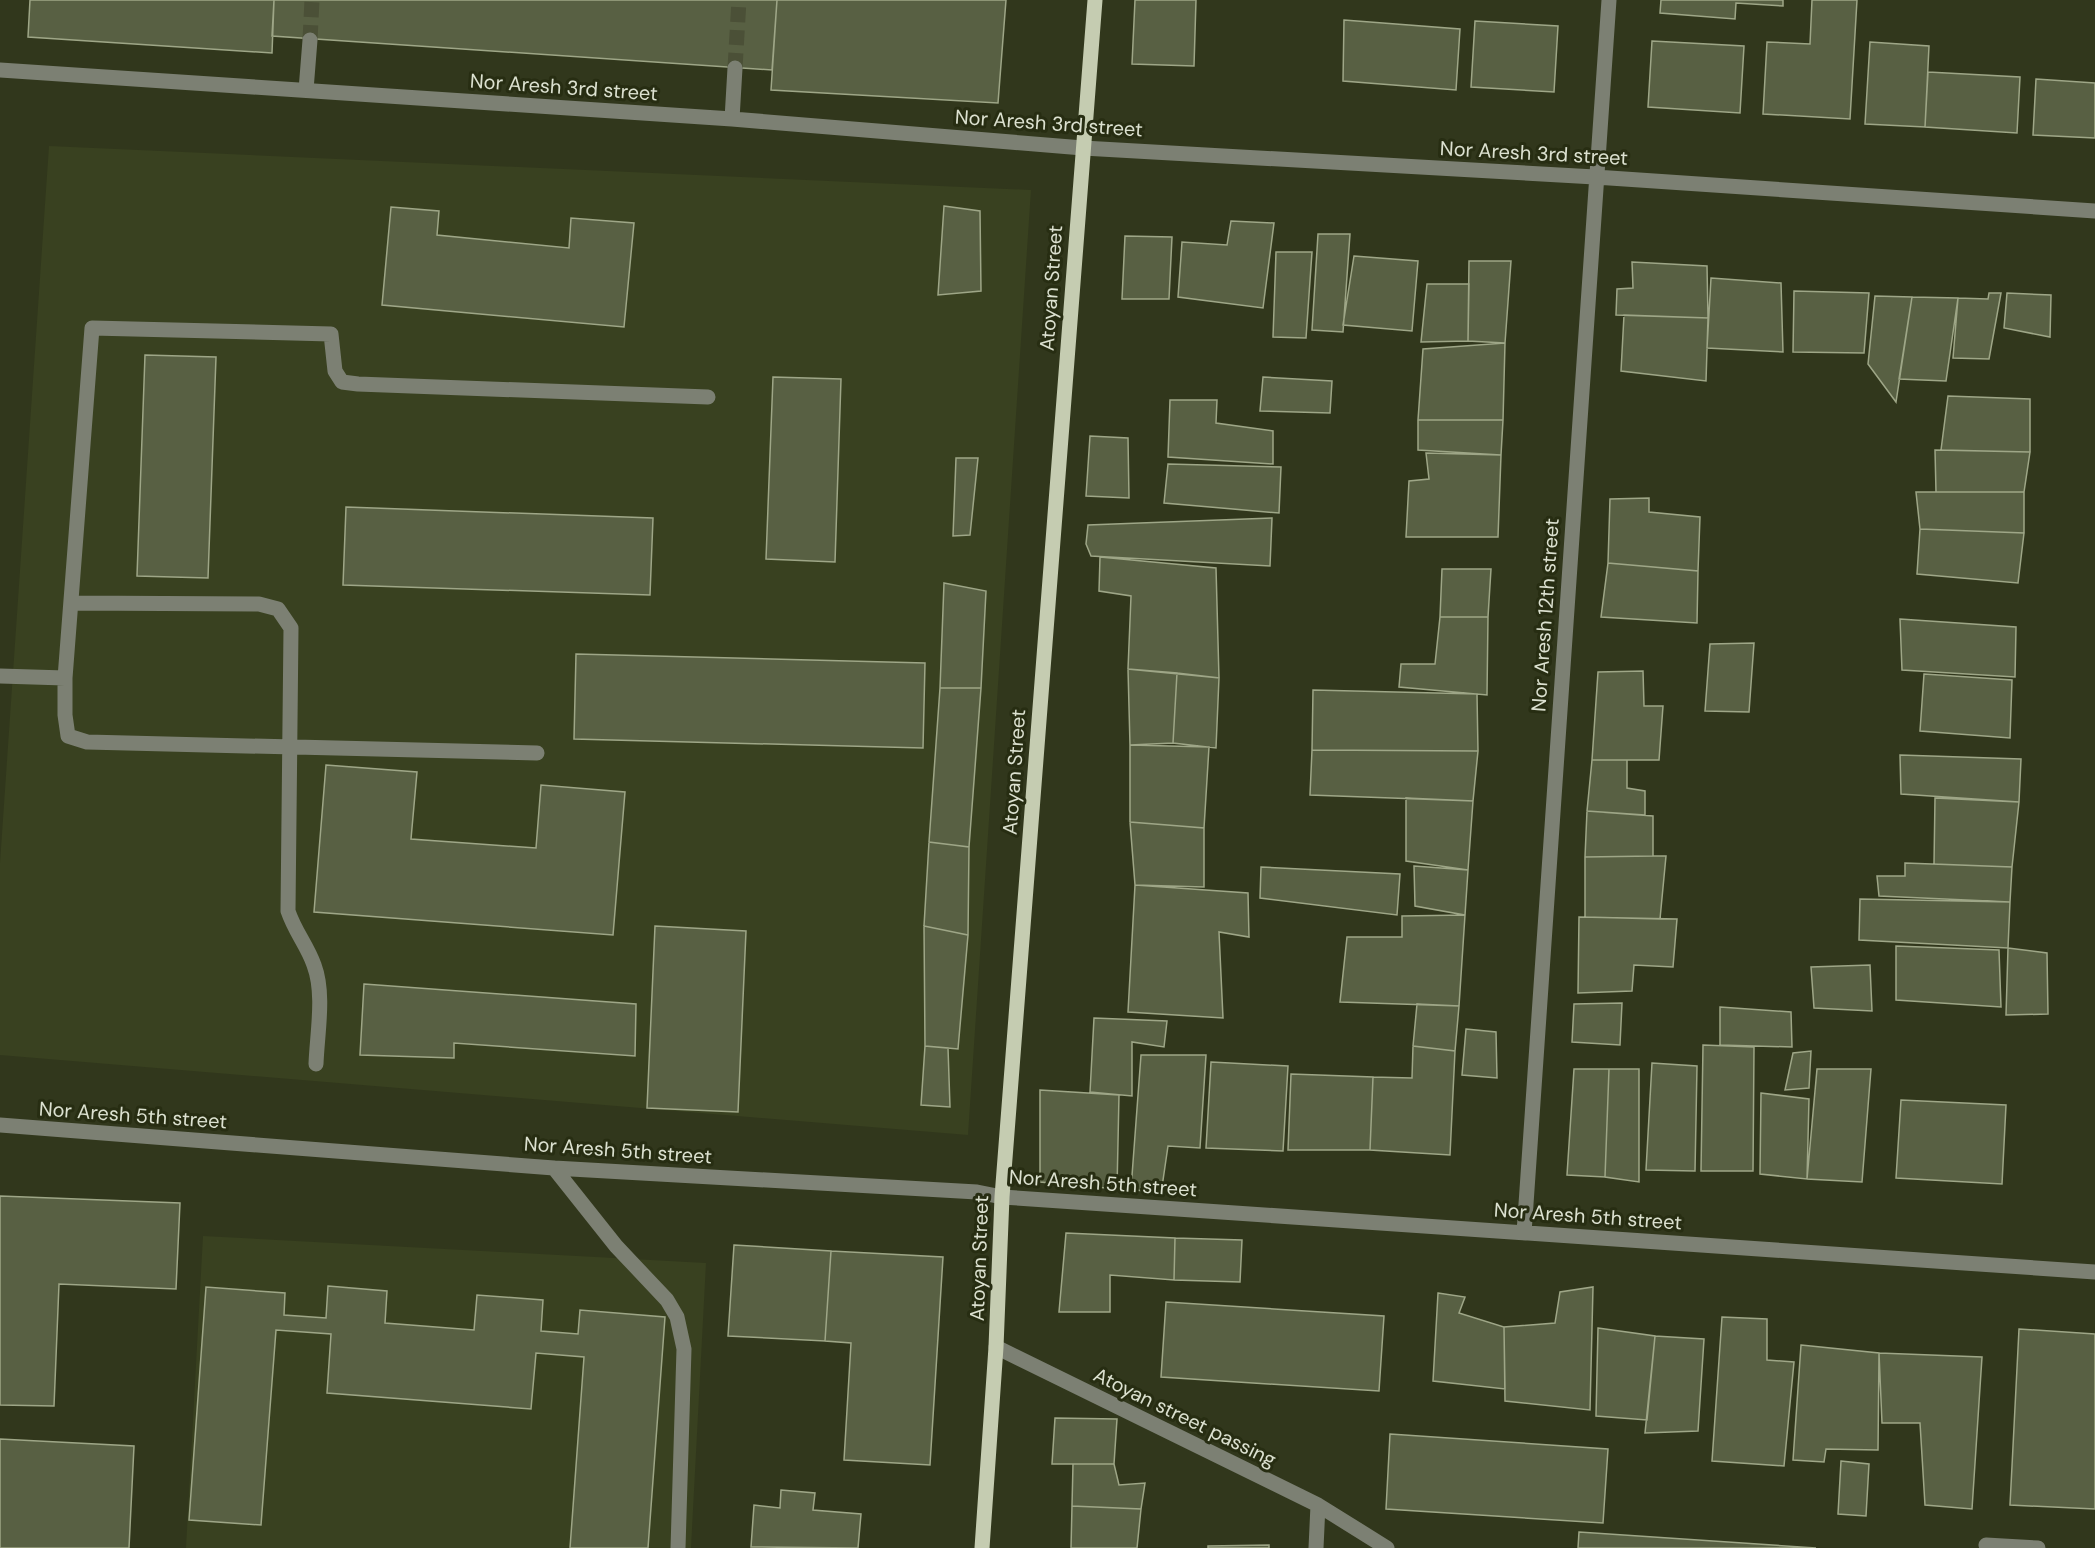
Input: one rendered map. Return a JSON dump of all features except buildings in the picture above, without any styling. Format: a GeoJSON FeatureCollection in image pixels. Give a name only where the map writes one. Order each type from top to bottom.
{"type":"FeatureCollection","features":[{"type":"Feature","properties":{"kind":"main road","name":"Atoyan Street"},"geometry":{"type":"LineString","coordinates":[[982,1548],[996,1347],[1002,1197],[1095,0]]}},
{"type":"Feature","properties":{"kind":"street","name":"Nor Aresh 12th street"},"geometry":{"type":"LineString","coordinates":[[1524,1233],[1608,0]]}},
{"type":"Feature","properties":{"kind":"street"},"geometry":{"type":"LineString","coordinates":[[306,90],[310,40]]}},
{"type":"Feature","properties":{"kind":"street"},"geometry":{"type":"LineString","coordinates":[[732,119],[735,68]]}},
{"type":"Feature","properties":{"kind":"street","name":"Nor Aresh 3rd street"},"geometry":{"type":"LineString","coordinates":[[0,70],[732,119],[1083,148],[1595,177],[2095,211]]}},
{"type":"Feature","properties":{"kind":"street"},"geometry":{"type":"LineString","coordinates":[[537,753],[87,742],[68,736],[65,715],[65,678],[92,328],[331,334],[335,371],[342,382],[358,384],[708,397]]}},
{"type":"Feature","properties":{"kind":"street"},"geometry":{"type":"LineString","coordinates":[[71,603],[260,604],[278,609],[291,628],[288,911],[294,932],[315,968],[318,996],[316,1064]]}},
{"type":"Feature","properties":{"kind":"street"},"geometry":{"type":"LineString","coordinates":[[0,676],[65,678]]}},
{"type":"Feature","properties":{"kind":"street","name":"Nor Aresh 5th street"},"geometry":{"type":"LineString","coordinates":[[0,1125],[555,1168],[977,1192],[1002,1197],[2095,1272]]}},
{"type":"Feature","properties":{"kind":"street"},"geometry":{"type":"LineString","coordinates":[[555,1168],[616,1246],[667,1300],[677,1317],[684,1349],[678,1548]]}},
{"type":"Feature","properties":{"kind":"street"},"geometry":{"type":"LineString","coordinates":[[2095,1266],[2095,1272]]}},
{"type":"Feature","properties":{"kind":"street","name":"Atoyan street passing"},"geometry":{"type":"LineString","coordinates":[[996,1347],[1318,1505],[1387,1548]]}},
{"type":"Feature","properties":{"kind":"street"},"geometry":{"type":"LineString","coordinates":[[1316,1548],[1318,1505]]}},
{"type":"Feature","properties":{"kind":"street"},"geometry":{"type":"LineString","coordinates":[[1986,1545],[2038,1548]]}},
{"type":"Feature","properties":{"kind":"shaded area"},"geometry":{"type":"Polygon","coordinates":[[[49,146],[1031,190],[968,1135],[0,1055],[0,863],[49,146]]]}},
{"type":"Feature","properties":{"kind":"shaded area"},"geometry":{"type":"Polygon","coordinates":[[[203,1236],[706,1263],[691,1548],[186,1548],[203,1236]]]}},
{"type":"Feature","properties":{"kind":"tunnel"},"geometry":{"type":"LineString","coordinates":[[310,40],[312,0]]}},
{"type":"Feature","properties":{"kind":"tunnel"},"geometry":{"type":"LineString","coordinates":[[735,68],[739,0]]}}]}
